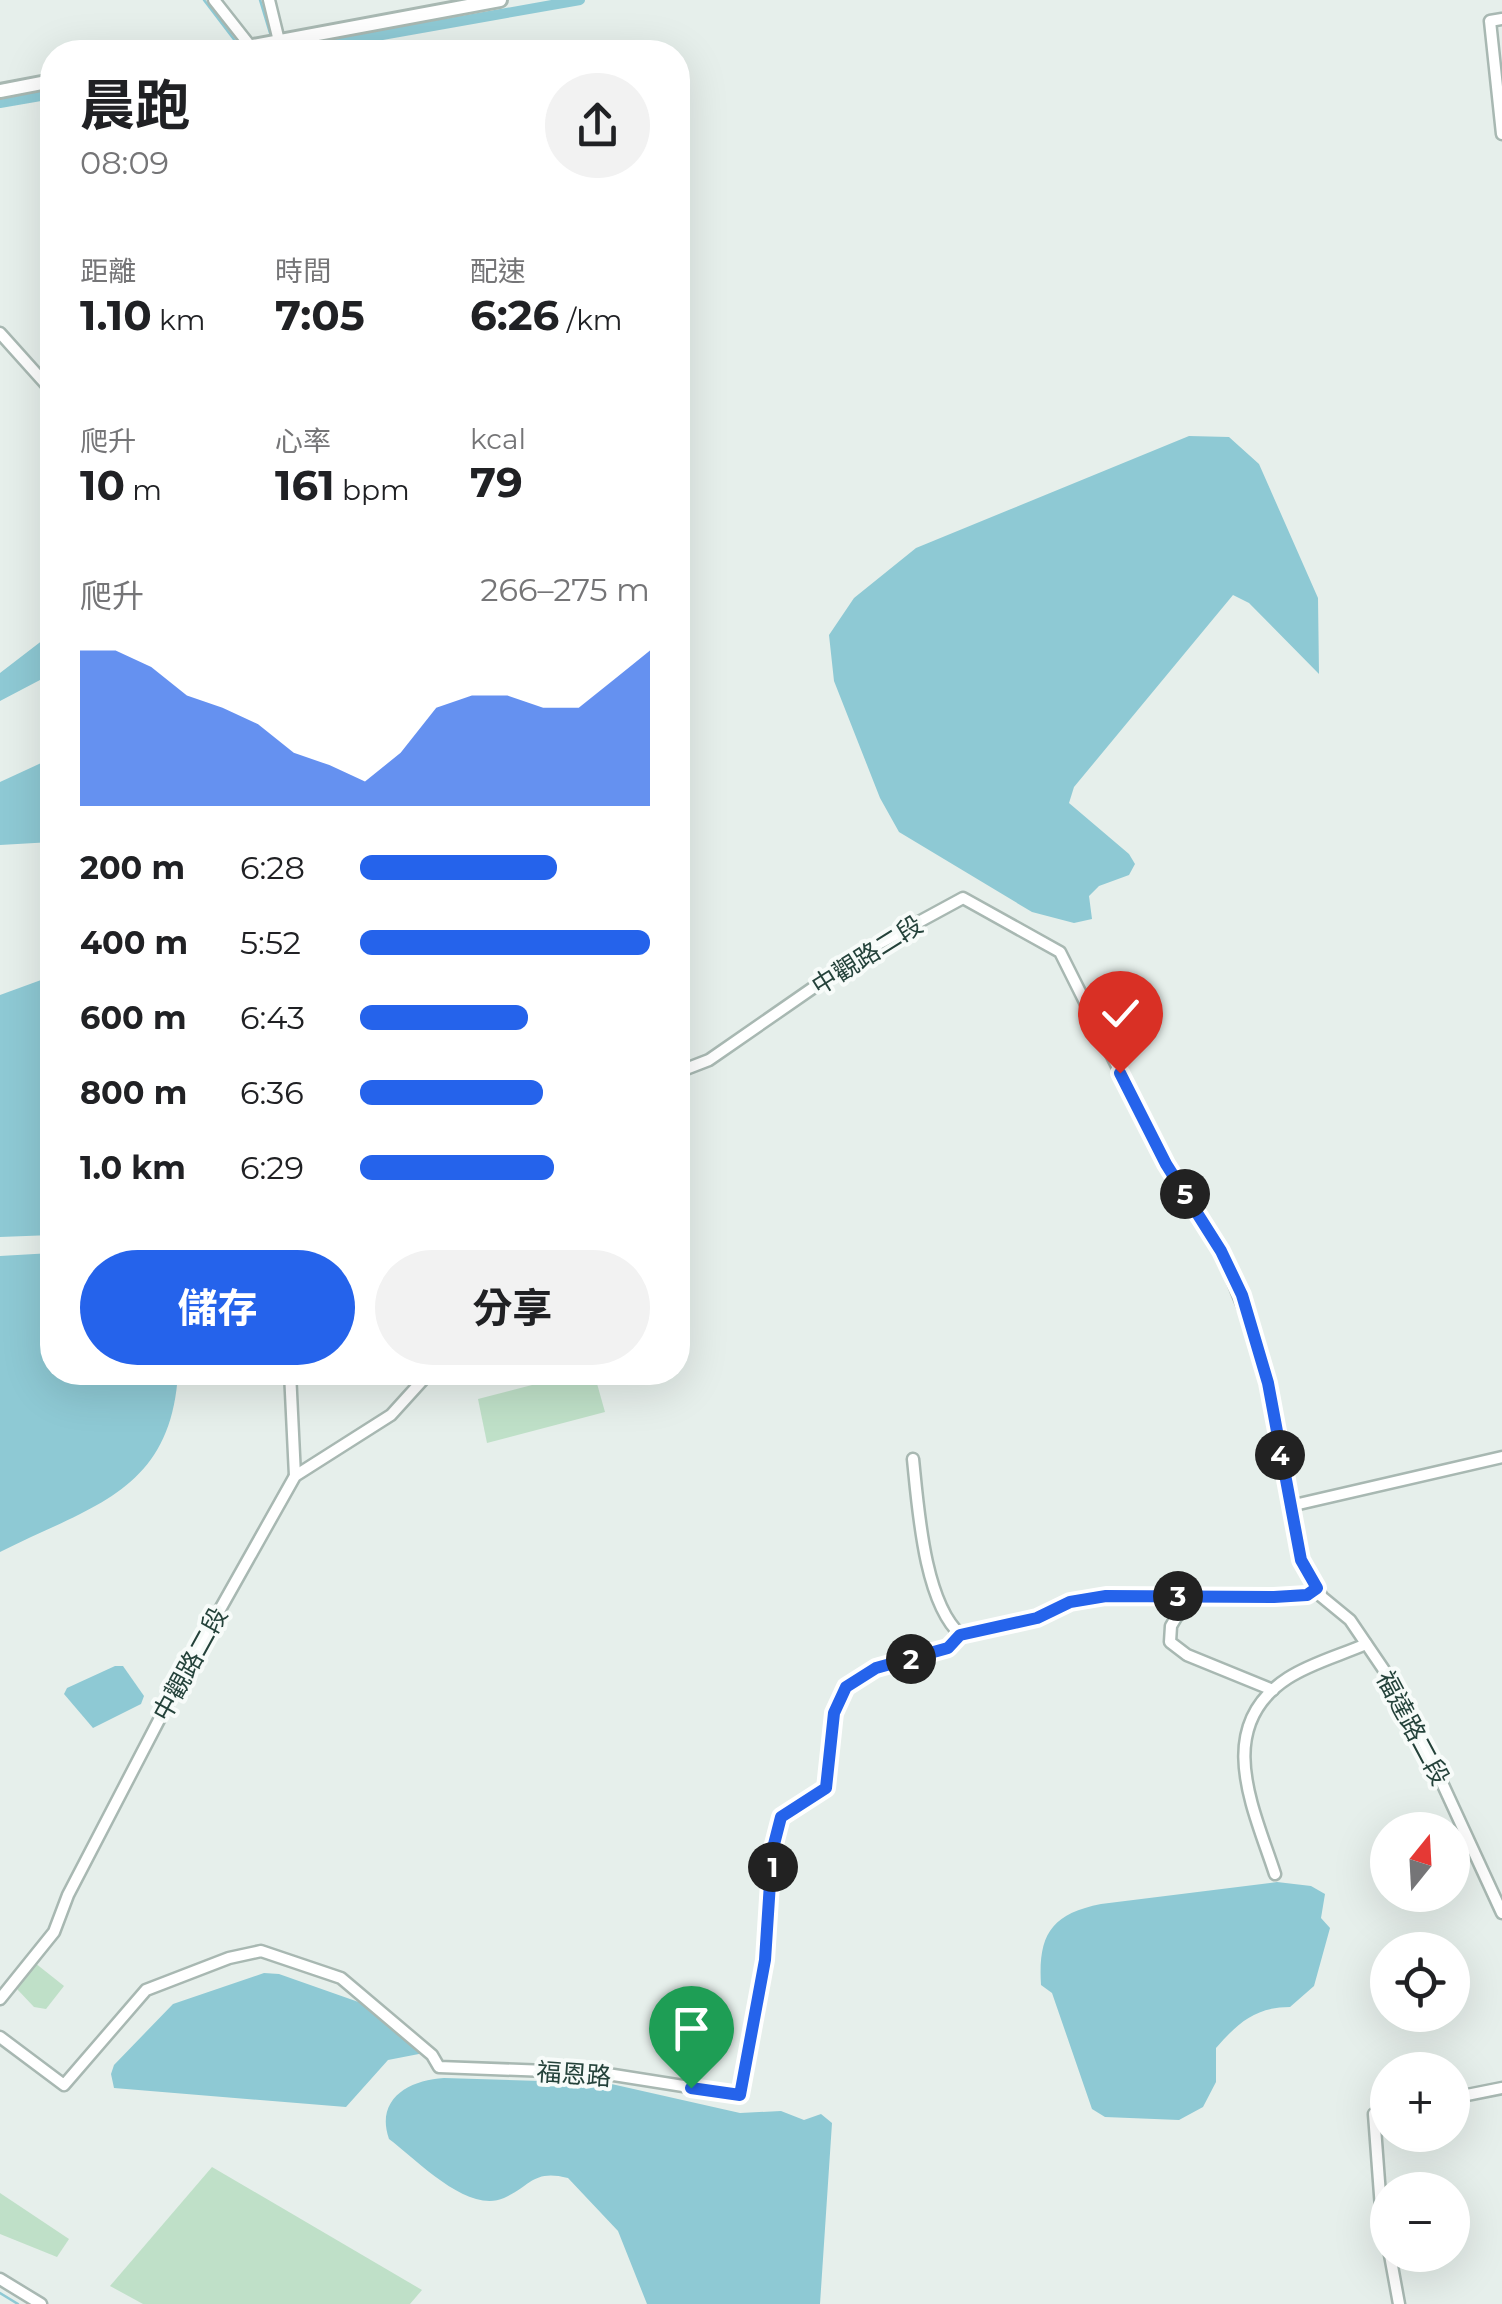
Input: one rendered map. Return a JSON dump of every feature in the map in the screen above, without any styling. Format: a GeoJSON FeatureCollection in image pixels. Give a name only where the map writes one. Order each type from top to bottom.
{"type":"FeatureCollection","features":[{"type":"Feature","properties":{"kind":"street"},"geometry":{"type":"LineString","coordinates":[[214,0],[245,40]]}},
{"type":"Feature","properties":{"kind":"street"},"geometry":{"type":"LineString","coordinates":[[269,0],[279,40]]}},
{"type":"Feature","properties":{"kind":"street"},"geometry":{"type":"LineString","coordinates":[[284,40],[500,0]]}},
{"type":"Feature","properties":{"kind":"street"},"geometry":{"type":"LineString","coordinates":[[1502,19],[1490,22],[1502,134]]}},
{"type":"Feature","properties":{"kind":"street"},"geometry":{"type":"LineString","coordinates":[[0,91],[40,83]]}},
{"type":"Feature","properties":{"kind":"street"},"geometry":{"type":"LineString","coordinates":[[0,333],[40,378]]}},
{"type":"Feature","properties":{"kind":"street","name":"中觀路二段"},"geometry":{"type":"LineString","coordinates":[[690,1067],[709,1060],[869,949],[962,898],[1060,952]]}},
{"type":"Feature","properties":{"kind":"street","name":"福達路二段"},"geometry":{"type":"LineString","coordinates":[[1060,952],[1166,1164],[1221,1251],[1242,1295],[1268,1383],[1301,1560],[1317,1588],[1366,1644],[1404,1698],[1502,1912]]}},
{"type":"Feature","properties":{"kind":"street"},"geometry":{"type":"LineString","coordinates":[[291,1385],[296,1476]]}},
{"type":"Feature","properties":{"kind":"street","name":"中觀路二段"},"geometry":{"type":"LineString","coordinates":[[0,1999],[54,1932],[68,1895],[173,1692],[296,1476],[391,1415],[418,1385]]}},
{"type":"Feature","properties":{"kind":"street"},"geometry":{"type":"LineString","coordinates":[[1290,1506],[1502,1458]]}},
{"type":"Feature","properties":{"kind":"street"},"geometry":{"type":"LineString","coordinates":[[913,1459],[920,1537],[945,1621],[960,1635]]}},
{"type":"Feature","properties":{"kind":"street","name":"福恩路"},"geometry":{"type":"LineString","coordinates":[[0,2037],[64,2085],[146,1990],[229,1958],[261,1952],[340,1978],[432,2055],[439,2067],[601,2073],[740,2095],[765,1960],[772,1852],[781,1817],[826,1788],[834,1713],[846,1687],[876,1668],[948,1648],[960,1635],[1037,1618],[1088,1599],[1274,1597],[1307,1595],[1317,1588]]}},
{"type":"Feature","properties":{"kind":"street"},"geometry":{"type":"LineString","coordinates":[[1189,1596],[1171,1626],[1170,1642],[1188,1655],[1273,1690]]}},
{"type":"Feature","properties":{"kind":"street"},"geometry":{"type":"LineString","coordinates":[[1275,1874],[1242,1767],[1249,1727],[1273,1690],[1290,1676],[1366,1644]]}},
{"type":"Feature","properties":{"kind":"street"},"geometry":{"type":"LineString","coordinates":[[1470,2094],[1502,2088]]}},
{"type":"Feature","properties":{"kind":"street"},"geometry":{"type":"LineString","coordinates":[[1393,2272],[1399,2304]]}},
{"type":"Feature","properties":{"kind":"street"},"geometry":{"type":"LineString","coordinates":[[0,2279],[41,2304]]}},
{"type":"Feature","properties":{"kind":"green space"},"geometry":{"type":"Polygon","coordinates":[[[532,1385],[597,1385],[605,1412],[487,1443],[478,1399],[532,1385]]]}},
{"type":"Feature","properties":{"kind":"green space"},"geometry":{"type":"Polygon","coordinates":[[[35,1963],[64,1986],[46,2009],[34,2007],[17,1989],[35,1963]]]}},
{"type":"Feature","properties":{"kind":"green space"},"geometry":{"type":"Polygon","coordinates":[[[212,2167],[422,2290],[410,2304],[143,2304],[110,2286],[212,2167]]]}},
{"type":"Feature","properties":{"kind":"green space"},"geometry":{"type":"Polygon","coordinates":[[[0,2193],[69,2239],[57,2257],[0,2234],[0,2193]]]}},
{"type":"Feature","properties":{"kind":"water"},"geometry":{"type":"Polygon","coordinates":[[[1189,436],[1229,437],[1259,464],[1318,598],[1319,674],[1249,603],[1233,595],[1074,787],[1069,803],[1129,854],[1135,864],[1129,875],[1099,886],[1089,896],[1092,919],[1074,923],[1032,912],[899,832],[880,798],[834,681],[829,635],[854,598],[916,548],[1189,436]]]}},
{"type":"Feature","properties":{"kind":"water"},"geometry":{"type":"Polygon","coordinates":[[[40,642],[40,680],[0,701],[0,673],[40,642]]]}},
{"type":"Feature","properties":{"kind":"water"},"geometry":{"type":"Polygon","coordinates":[[[40,764],[40,843],[0,845],[0,782],[40,764]]]}},
{"type":"Feature","properties":{"kind":"water"},"geometry":{"type":"Polygon","coordinates":[[[40,980],[40,1235],[0,1237],[0,995],[40,980]]]}},
{"type":"Feature","properties":{"kind":"water"},"geometry":{"type":"Polygon","coordinates":[[[40,1254],[40,1385],[176,1385],[172,1413],[160,1445],[143,1470],[94,1507],[0,1552],[0,1256],[40,1254]]]}},
{"type":"Feature","properties":{"kind":"water"},"geometry":{"type":"Polygon","coordinates":[[[123,1666],[144,1696],[141,1704],[93,1728],[64,1694],[67,1688],[123,1666]]]}},
{"type":"Feature","properties":{"kind":"water"},"geometry":{"type":"Polygon","coordinates":[[[1277,1882],[1311,1886],[1325,1894],[1321,1918],[1330,1928],[1314,1986],[1290,2007],[1257,2013],[1224,2039],[1216,2048],[1216,2082],[1203,2107],[1179,2120],[1105,2117],[1092,2109],[1052,1993],[1041,1985],[1042,1953],[1051,1930],[1070,1914],[1101,1904],[1277,1882]]]}},
{"type":"Feature","properties":{"kind":"water"},"geometry":{"type":"Polygon","coordinates":[[[264,1973],[279,1974],[367,2005],[424,2053],[388,2060],[346,2107],[114,2088],[114,2065],[173,2004],[264,1973]]]}},
{"type":"Feature","properties":{"kind":"water"},"geometry":{"type":"Polygon","coordinates":[[[444,2078],[607,2083],[740,2113],[781,2111],[804,2120],[821,2114],[832,2123],[820,2304],[647,2304],[618,2231],[568,2178],[539,2177],[504,2198],[490,2201],[458,2192],[389,2139],[386,2125],[387,2113],[398,2094],[419,2083],[444,2078]]]}},
{"type":"Feature","properties":{"kind":"waterway"},"geometry":{"type":"LineString","coordinates":[[204,0],[234,40]]}},
{"type":"Feature","properties":{"kind":"waterway"},"geometry":{"type":"LineString","coordinates":[[260,0],[270,33]]}},
{"type":"Feature","properties":{"kind":"waterway"},"geometry":{"type":"LineString","coordinates":[[354,40],[580,0]]}},
{"type":"Feature","properties":{"kind":"waterway"},"geometry":{"type":"LineString","coordinates":[[0,103],[40,96]]}},
{"type":"Feature","properties":{"kind":"waterway"},"geometry":{"type":"LineString","coordinates":[[0,2293],[18,2304]]}},
{"type":"Feature","properties":{"kind":"route"},"geometry":{"type":"LineString","coordinates":[[691,2088],[740,2095],[765,1960],[773,1888],[772,1852],[781,1817],[826,1788],[834,1713],[846,1687],[876,1668],[948,1648],[960,1635],[1037,1618],[1070,1602],[1106,1596],[1274,1597],[1307,1595],[1317,1588],[1301,1560],[1260,1347],[1242,1295],[1221,1251],[1166,1164],[1120,1073]]}}]}
